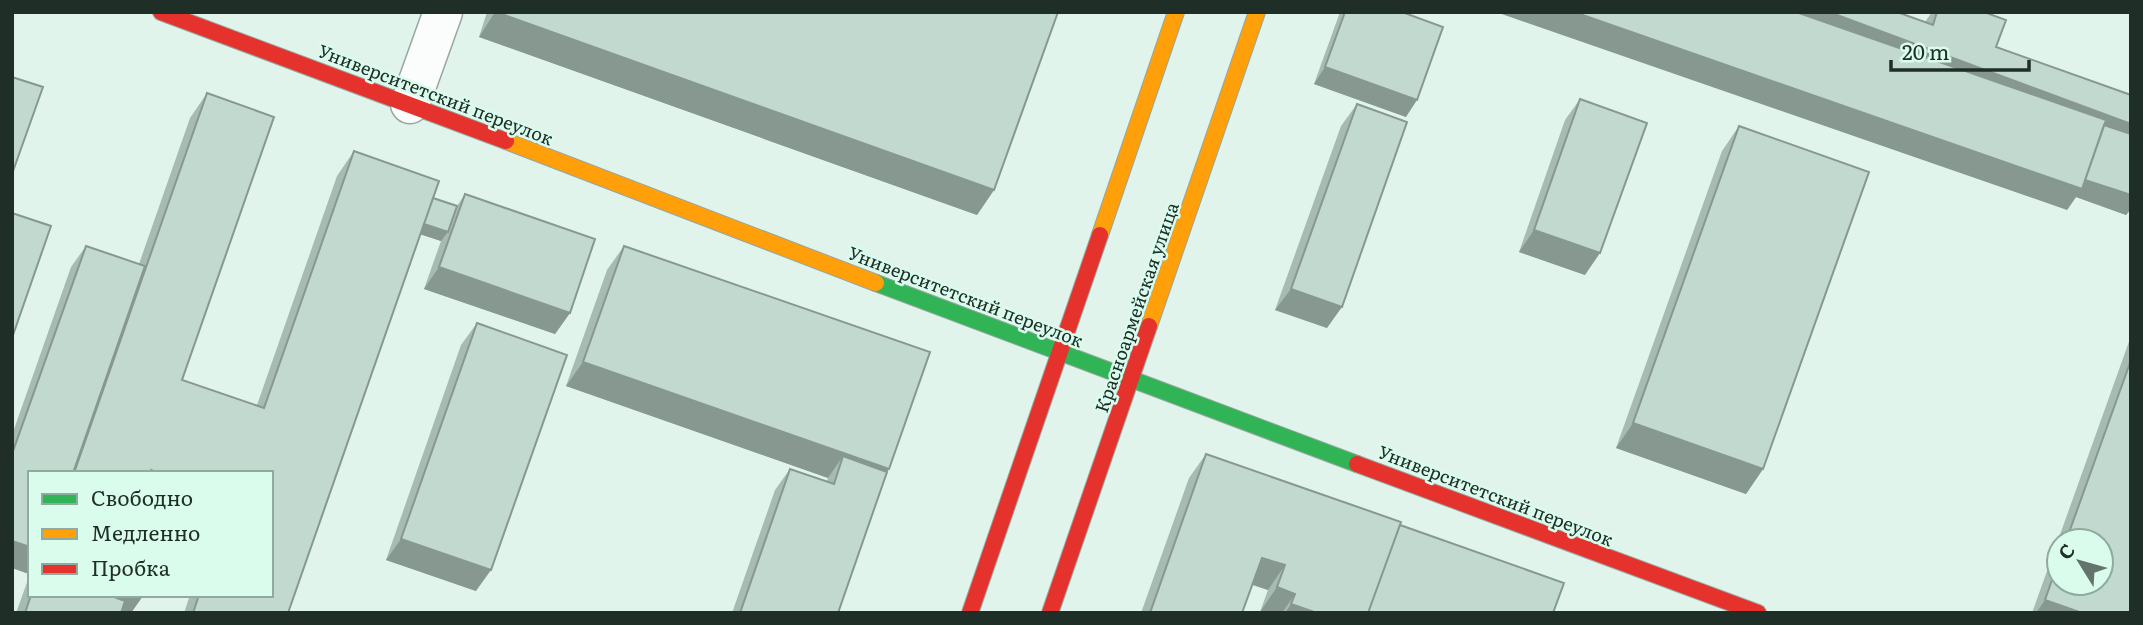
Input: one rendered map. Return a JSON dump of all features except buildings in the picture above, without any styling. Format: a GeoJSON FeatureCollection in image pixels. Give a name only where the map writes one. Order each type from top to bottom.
{"type":"FeatureCollection","features":[{"type":"Feature","properties":{"kind":"street","name":"Университетский переулок"},"geometry":{"type":"LineString","coordinates":[[161,12],[410,104],[1058,352],[1758,613]]}},
{"type":"Feature","properties":{"kind":"street"},"geometry":{"type":"LineString","coordinates":[[410,104],[443,12]]}},
{"type":"Feature","properties":{"kind":"street"},"geometry":{"type":"LineString","coordinates":[[970,613],[1176,12]]}},
{"type":"Feature","properties":{"kind":"street","name":"Красноармейская улица"},"geometry":{"type":"LineString","coordinates":[[1050,613],[1257,12]]}},
{"type":"Feature","properties":{"kind":"traffic: fast"},"geometry":{"type":"LineString","coordinates":[[876,283],[1357,464]]}},
{"type":"Feature","properties":{"kind":"traffic: slow"},"geometry":{"type":"LineString","coordinates":[[1100,235],[1176,12]]}},
{"type":"Feature","properties":{"kind":"traffic: slow"},"geometry":{"type":"LineString","coordinates":[[1149,326],[1257,12]]}},
{"type":"Feature","properties":{"kind":"traffic: slow"},"geometry":{"type":"LineString","coordinates":[[506,141],[876,283]]}},
{"type":"Feature","properties":{"kind":"traffic: jam"},"geometry":{"type":"LineString","coordinates":[[161,12],[506,141]]}},
{"type":"Feature","properties":{"kind":"traffic: jam"},"geometry":{"type":"LineString","coordinates":[[970,613],[1100,235]]}},
{"type":"Feature","properties":{"kind":"traffic: jam"},"geometry":{"type":"LineString","coordinates":[[1050,613],[1149,326]]}},
{"type":"Feature","properties":{"kind":"traffic: jam"},"geometry":{"type":"LineString","coordinates":[[1357,464],[1758,613]]}}]}
